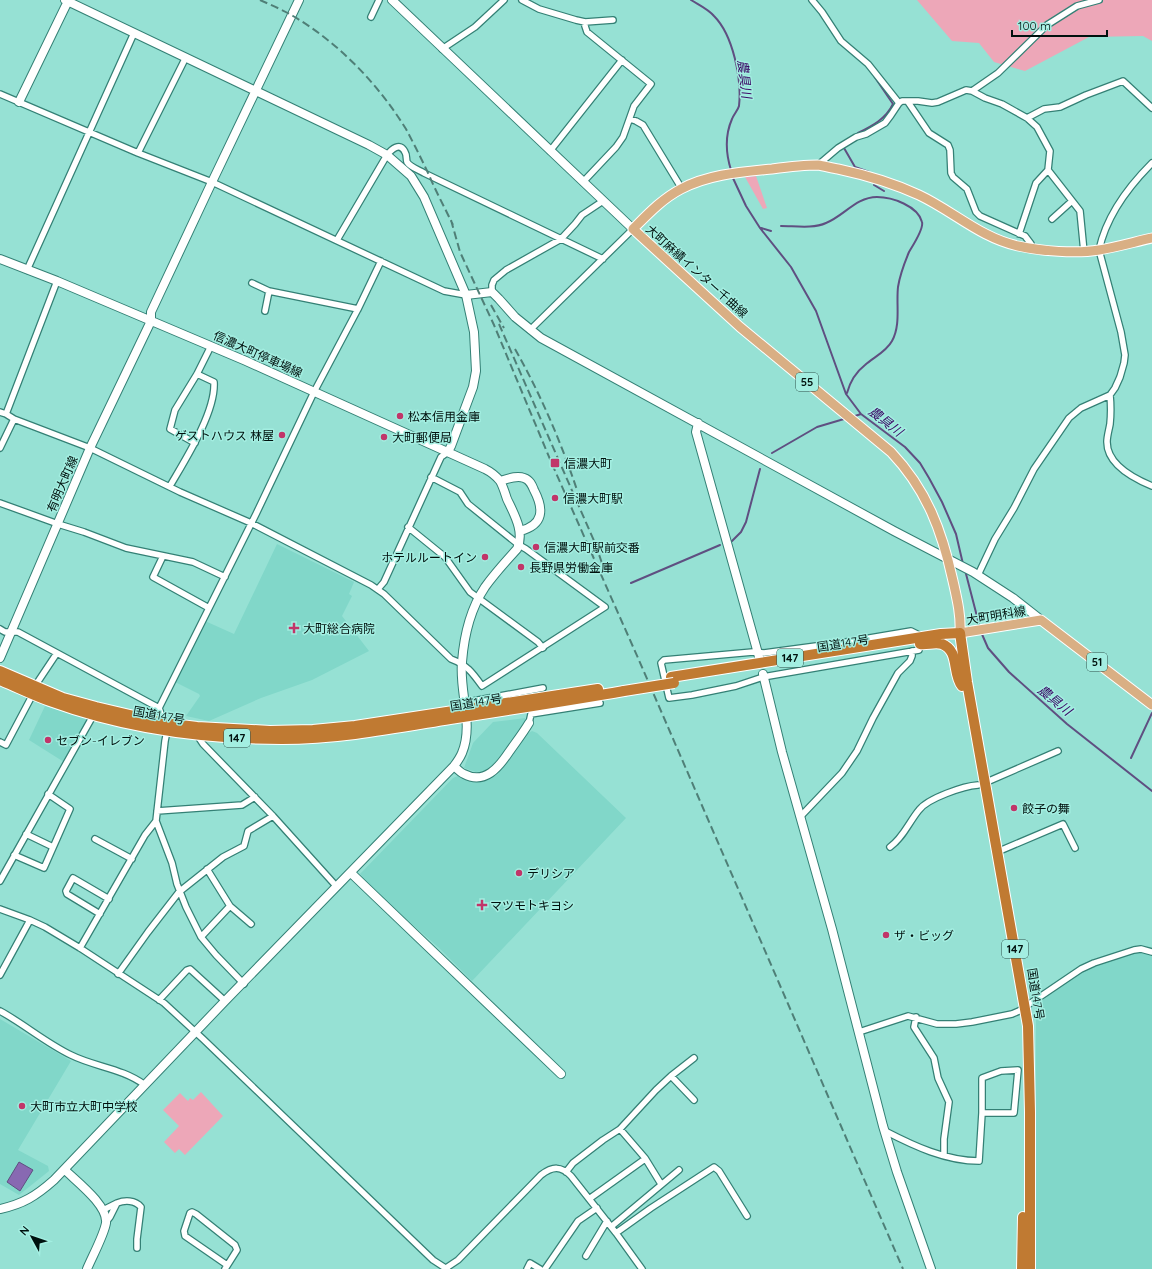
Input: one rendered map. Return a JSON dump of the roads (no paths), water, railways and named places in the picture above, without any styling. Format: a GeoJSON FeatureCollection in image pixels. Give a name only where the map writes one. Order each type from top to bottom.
{"type":"FeatureCollection","features":[{"type":"Feature","properties":{"kind":"highway","name":"国道147号"},"geometry":{"type":"LineString","coordinates":[[0,671],[34,690],[94,714],[166,727],[197,730],[313,730],[466,713],[919,640],[942,634],[960,633]]}},
{"type":"Feature","properties":{"kind":"highway","name":"国道147号"},"geometry":{"type":"LineString","coordinates":[[960,633],[957,653],[962,686],[1029,1045],[1030,1269]]}},
{"type":"Feature","properties":{"kind":"highway","name":"国道147号"},"geometry":{"type":"LineString","coordinates":[[960,633],[981,784],[997,852],[1022,1009],[1022,1269]]}},
{"type":"Feature","properties":{"kind":"highway","name":"147"},"geometry":{"type":"LineString","coordinates":[[919,640],[940,644],[945,646],[953,653],[958,681],[962,686]]}},
{"type":"Feature","properties":{"kind":"highway","name":"国道147号"},"geometry":{"type":"LineString","coordinates":[[0,680],[166,727]]}},
{"type":"Feature","properties":{"kind":"main road","name":"大町麻績インター千曲線"},"geometry":{"type":"LineString","coordinates":[[960,633],[959,612],[951,560],[930,507],[901,462],[891,452],[740,327],[633,229],[660,203],[682,189],[702,181],[739,172],[818,165],[869,176],[899,186],[934,203],[988,235],[1005,243],[1032,249],[1084,252],[1151,240]]}},
{"type":"Feature","properties":{"kind":"main road","name":"大町明科線"},"geometry":{"type":"LineString","coordinates":[[960,633],[1041,620],[1152,705]]}},
{"type":"Feature","properties":{"kind":"street","name":"有明大町線"},"geometry":{"type":"LineString","coordinates":[[0,658],[90,448],[151,320],[152,312],[212,182],[299,0]]}},
{"type":"Feature","properties":{"kind":"street"},"geometry":{"type":"LineString","coordinates":[[371,17],[379,0]]}},
{"type":"Feature","properties":{"kind":"street"},"geometry":{"type":"LineString","coordinates":[[392,0],[633,229],[530,330]]}},
{"type":"Feature","properties":{"kind":"street"},"geometry":{"type":"LineString","coordinates":[[442,49],[475,27],[504,0]]}},
{"type":"Feature","properties":{"kind":"street"},"geometry":{"type":"LineString","coordinates":[[522,0],[539,9],[584,22],[613,20]]}},
{"type":"Feature","properties":{"kind":"street"},"geometry":{"type":"LineString","coordinates":[[812,0],[822,12],[841,41],[868,64],[898,103]]}},
{"type":"Feature","properties":{"kind":"street"},"geometry":{"type":"LineString","coordinates":[[972,91],[998,73],[1047,25],[1077,6],[1099,0]]}},
{"type":"Feature","properties":{"kind":"street"},"geometry":{"type":"LineString","coordinates":[[19,102],[66,1],[369,145],[387,155],[411,176],[424,196],[466,295],[474,332],[476,371],[473,387],[451,446],[448,452],[441,457],[384,582],[378,589]]}},
{"type":"Feature","properties":{"kind":"street"},"geometry":{"type":"LineString","coordinates":[[583,182],[623,138],[630,119],[631,111],[651,84],[587,32],[584,22]]}},
{"type":"Feature","properties":{"kind":"street"},"geometry":{"type":"LineString","coordinates":[[27,270],[134,33]]}},
{"type":"Feature","properties":{"kind":"street"},"geometry":{"type":"LineString","coordinates":[[138,153],[186,57]]}},
{"type":"Feature","properties":{"kind":"street"},"geometry":{"type":"LineString","coordinates":[[550,151],[622,60]]}},
{"type":"Feature","properties":{"kind":"street"},"geometry":{"type":"LineString","coordinates":[[1027,118],[1044,109],[1060,107],[1086,95],[1124,81],[1152,108]]}},
{"type":"Feature","properties":{"kind":"street"},"geometry":{"type":"LineString","coordinates":[[818,165],[838,148],[856,137],[866,134],[885,123],[898,103],[902,101],[932,103],[938,102],[966,90],[972,91],[985,98],[1002,104],[1027,118],[1037,127],[1050,151],[1048,170],[1036,183],[1019,234]]}},
{"type":"Feature","properties":{"kind":"street"},"geometry":{"type":"LineString","coordinates":[[0,94],[138,153],[212,182],[444,291],[466,295],[492,292]]}},
{"type":"Feature","properties":{"kind":"street"},"geometry":{"type":"LineString","coordinates":[[908,102],[929,133],[948,146],[950,150],[951,173],[953,177],[970,193],[976,212],[980,216],[1019,234],[1028,240],[1032,249]]}},
{"type":"Feature","properties":{"kind":"street"},"geometry":{"type":"LineString","coordinates":[[630,119],[643,125],[682,189]]}},
{"type":"Feature","properties":{"kind":"street"},"geometry":{"type":"LineString","coordinates":[[336,240],[387,155],[394,148],[399,147],[405,152],[407,162],[417,170],[602,259]]}},
{"type":"Feature","properties":{"kind":"street"},"geometry":{"type":"LineString","coordinates":[[975,573],[1014,508],[1034,469],[1069,418],[1081,408],[1110,395],[1120,377],[1125,355],[1122,332],[1099,250],[1101,240],[1110,219],[1126,193],[1140,175],[1152,163]]}},
{"type":"Feature","properties":{"kind":"street"},"geometry":{"type":"LineString","coordinates":[[1048,170],[1082,215],[1084,252]]}},
{"type":"Feature","properties":{"kind":"street"},"geometry":{"type":"LineString","coordinates":[[603,201],[582,215],[561,239],[506,270],[494,280],[492,292],[515,317],[530,330],[556,346],[975,573],[1013,598],[1041,620]]}},
{"type":"Feature","properties":{"kind":"street"},"geometry":{"type":"LineString","coordinates":[[1052,219],[1072,201]]}},
{"type":"Feature","properties":{"kind":"street","name":"信濃大町停車場線"},"geometry":{"type":"LineString","coordinates":[[0,259],[58,281],[211,346],[486,469],[500,481]]}},
{"type":"Feature","properties":{"kind":"street"},"geometry":{"type":"LineString","coordinates":[[159,708],[225,577],[314,392],[358,309],[381,261]]}},
{"type":"Feature","properties":{"kind":"street"},"geometry":{"type":"LineString","coordinates":[[6,414],[58,281]]}},
{"type":"Feature","properties":{"kind":"street"},"geometry":{"type":"LineString","coordinates":[[252,283],[269,291],[358,309]]}},
{"type":"Feature","properties":{"kind":"street"},"geometry":{"type":"LineString","coordinates":[[265,311],[269,291]]}},
{"type":"Feature","properties":{"kind":"street"},"geometry":{"type":"LineString","coordinates":[[195,443],[170,429],[175,410],[197,374],[211,346]]}},
{"type":"Feature","properties":{"kind":"street"},"geometry":{"type":"LineString","coordinates":[[170,486],[195,443],[215,392],[214,382],[197,374]]}},
{"type":"Feature","properties":{"kind":"street"},"geometry":{"type":"LineString","coordinates":[[1110,395],[1110,418],[1107,443],[1112,458],[1119,466],[1136,479],[1152,486]]}},
{"type":"Feature","properties":{"kind":"street"},"geometry":{"type":"LineString","coordinates":[[0,412],[14,419],[90,448],[251,523],[378,589],[451,659],[462,663],[471,671],[482,686],[606,608],[519,545],[468,504],[460,492],[432,477]]}},
{"type":"Feature","properties":{"kind":"street"},"geometry":{"type":"LineString","coordinates":[[0,448],[14,419]]}},
{"type":"Feature","properties":{"kind":"street"},"geometry":{"type":"LineString","coordinates":[[698,423],[696,432],[758,655]]}},
{"type":"Feature","properties":{"kind":"street"},"geometry":{"type":"LineString","coordinates":[[0,1209],[17,1205],[33,1197],[41,1192],[65,1170],[145,1085],[454,766],[462,754],[464,745],[466,713],[462,663],[468,624],[478,599],[519,545],[520,531],[500,481],[516,477],[523,477],[530,482],[541,510],[539,519],[529,528],[520,531]]}},
{"type":"Feature","properties":{"kind":"street"},"geometry":{"type":"LineString","coordinates":[[0,503],[126,548],[193,562],[225,577]]}},
{"type":"Feature","properties":{"kind":"street"},"geometry":{"type":"LineString","coordinates":[[408,527],[440,551],[465,586],[478,599],[538,642],[543,648]]}},
{"type":"Feature","properties":{"kind":"street"},"geometry":{"type":"LineString","coordinates":[[163,556],[153,577],[209,608]]}},
{"type":"Feature","properties":{"kind":"street"},"geometry":{"type":"LineString","coordinates":[[0,629],[5,632],[18,632],[159,708],[166,727],[156,821],[172,863],[180,892],[201,937],[244,984]]}},
{"type":"Feature","properties":{"kind":"street"},"geometry":{"type":"LineString","coordinates":[[911,631],[919,635],[919,650],[763,676],[736,686],[669,698],[661,663],[664,660],[758,655],[911,631]]}},
{"type":"Feature","properties":{"kind":"street"},"geometry":{"type":"LineString","coordinates":[[800,817],[842,773],[858,751],[873,718],[898,673],[910,661],[912,651]]}},
{"type":"Feature","properties":{"kind":"street"},"geometry":{"type":"LineString","coordinates":[[0,742],[6,745],[34,690],[57,653]]}},
{"type":"Feature","properties":{"kind":"street"},"geometry":{"type":"LineString","coordinates":[[763,676],[782,752],[832,929],[885,1132],[897,1172],[931,1269]]}},
{"type":"Feature","properties":{"kind":"street"},"geometry":{"type":"LineString","coordinates":[[466,713],[473,701],[543,688]]}},
{"type":"Feature","properties":{"kind":"street"},"geometry":{"type":"LineString","coordinates":[[454,766],[464,774],[471,777],[476,778],[486,776],[493,772],[502,762],[529,723],[531,714],[600,703]]}},
{"type":"Feature","properties":{"kind":"street"},"geometry":{"type":"LineString","coordinates":[[0,881],[94,714]]}},
{"type":"Feature","properties":{"kind":"street"},"geometry":{"type":"LineString","coordinates":[[197,730],[203,744],[273,816],[337,887]]}},
{"type":"Feature","properties":{"kind":"street"},"geometry":{"type":"LineString","coordinates":[[890,847],[897,841],[922,807],[947,793],[989,782],[1058,751]]}},
{"type":"Feature","properties":{"kind":"street"},"geometry":{"type":"LineString","coordinates":[[14,855],[44,868],[70,809],[48,794]]}},
{"type":"Feature","properties":{"kind":"street"},"geometry":{"type":"LineString","coordinates":[[157,811],[242,805],[255,797]]}},
{"type":"Feature","properties":{"kind":"street"},"geometry":{"type":"LineString","coordinates":[[118,974],[148,932],[180,892],[223,857],[244,846],[248,831],[273,816]]}},
{"type":"Feature","properties":{"kind":"street"},"geometry":{"type":"LineString","coordinates":[[80,948],[145,835],[156,821]]}},
{"type":"Feature","properties":{"kind":"street"},"geometry":{"type":"LineString","coordinates":[[997,852],[1063,824],[1075,848]]}},
{"type":"Feature","properties":{"kind":"street"},"geometry":{"type":"LineString","coordinates":[[26,834],[53,847]]}},
{"type":"Feature","properties":{"kind":"street"},"geometry":{"type":"LineString","coordinates":[[95,839],[132,859]]}},
{"type":"Feature","properties":{"kind":"street"},"geometry":{"type":"LineString","coordinates":[[207,869],[230,906],[251,924]]}},
{"type":"Feature","properties":{"kind":"street"},"geometry":{"type":"LineString","coordinates":[[351,873],[561,1074]]}},
{"type":"Feature","properties":{"kind":"street"},"geometry":{"type":"LineString","coordinates":[[100,914],[67,894],[66,891],[73,878],[109,899]]}},
{"type":"Feature","properties":{"kind":"street"},"geometry":{"type":"LineString","coordinates":[[201,937],[230,906]]}},
{"type":"Feature","properties":{"kind":"street"},"geometry":{"type":"LineString","coordinates":[[0,908],[45,927],[159,1000],[196,1033],[433,1260],[446,1269],[458,1260],[541,1175],[558,1168],[566,1172],[612,1226],[642,1269]]}},
{"type":"Feature","properties":{"kind":"street"},"geometry":{"type":"LineString","coordinates":[[1,971],[30,920]]}},
{"type":"Feature","properties":{"kind":"street"},"geometry":{"type":"LineString","coordinates":[[859,1032],[905,1017],[916,1018],[938,1024],[956,1024],[986,1020],[1012,1014],[1022,1009],[1081,969],[1094,963],[1134,950],[1141,949],[1152,952]]}},
{"type":"Feature","properties":{"kind":"street"},"geometry":{"type":"LineString","coordinates":[[159,1000],[187,970],[190,969],[225,1002]]}},
{"type":"Feature","properties":{"kind":"street"},"geometry":{"type":"LineString","coordinates":[[0,1011],[72,1056],[125,1074],[139,1080],[145,1085]]}},
{"type":"Feature","properties":{"kind":"street"},"geometry":{"type":"LineString","coordinates":[[916,1018],[914,1027],[934,1058],[938,1078],[949,1102],[944,1139],[944,1155]]}},
{"type":"Feature","properties":{"kind":"street"},"geometry":{"type":"LineString","coordinates":[[566,1172],[574,1163],[603,1140],[620,1129],[656,1090],[694,1058]]}},
{"type":"Feature","properties":{"kind":"street"},"geometry":{"type":"LineString","coordinates":[[885,1132],[916,1147],[964,1161],[979,1161],[982,1113],[982,1078],[1001,1070],[1018,1070],[1014,1113],[982,1113]]}},
{"type":"Feature","properties":{"kind":"street"},"geometry":{"type":"LineString","coordinates":[[671,1076],[694,1100]]}},
{"type":"Feature","properties":{"kind":"street"},"geometry":{"type":"LineString","coordinates":[[620,1129],[645,1159],[661,1184]]}},
{"type":"Feature","properties":{"kind":"street"},"geometry":{"type":"LineString","coordinates":[[589,1199],[645,1159]]}},
{"type":"Feature","properties":{"kind":"street"},"geometry":{"type":"LineString","coordinates":[[616,1232],[714,1167],[719,1171],[747,1216]]}},
{"type":"Feature","properties":{"kind":"street"},"geometry":{"type":"LineString","coordinates":[[65,1170],[104,1210],[106,1222]]}},
{"type":"Feature","properties":{"kind":"street"},"geometry":{"type":"LineString","coordinates":[[612,1226],[679,1170]]}},
{"type":"Feature","properties":{"kind":"street"},"geometry":{"type":"LineString","coordinates":[[104,1210],[117,1203],[128,1201],[139,1204],[141,1207],[137,1248]]}},
{"type":"Feature","properties":{"kind":"street"},"geometry":{"type":"LineString","coordinates":[[87,1269],[106,1222],[117,1203]]}},
{"type":"Feature","properties":{"kind":"street"},"geometry":{"type":"LineString","coordinates":[[545,1269],[578,1221],[597,1208]]}},
{"type":"Feature","properties":{"kind":"street"},"geometry":{"type":"LineString","coordinates":[[190,1212],[196,1214],[235,1245],[237,1250],[226,1267],[185,1236],[184,1231],[190,1212]]}},
{"type":"Feature","properties":{"kind":"street"},"geometry":{"type":"LineString","coordinates":[[586,1256],[607,1221]]}},
{"type":"Feature","properties":{"kind":"street"},"geometry":{"type":"LineString","coordinates":[[527,1269],[530,1263],[540,1269]]}},
{"type":"Feature","properties":{"kind":"waterway","name":"農具川"},"geometry":{"type":"LineString","coordinates":[[691,0],[709,11],[721,24],[735,58],[740,95],[739,106],[733,117],[727,138],[727,151],[731,170]]}},
{"type":"Feature","properties":{"kind":"waterway"},"geometry":{"type":"LineString","coordinates":[[858,133],[883,118],[893,104],[874,76]]}},
{"type":"Feature","properties":{"kind":"waterway"},"geometry":{"type":"LineString","coordinates":[[844,148],[855,167],[869,172]]}},
{"type":"Feature","properties":{"kind":"waterway","name":"農具川"},"geometry":{"type":"LineString","coordinates":[[732,176],[746,206],[760,228],[791,267],[816,311],[846,394],[861,414],[905,447],[920,463],[929,478],[942,502],[956,534],[963,564]]}},
{"type":"Feature","properties":{"kind":"waterway"},"geometry":{"type":"LineString","coordinates":[[874,185],[884,191]]}},
{"type":"Feature","properties":{"kind":"waterway"},"geometry":{"type":"LineString","coordinates":[[781,226],[810,227],[821,225],[832,220],[856,203],[877,197],[883,197],[904,204],[920,216],[922,222],[920,233],[909,252],[898,287],[895,335],[887,348],[856,374],[847,393]]}},
{"type":"Feature","properties":{"kind":"waterway","name":"農具川"},"geometry":{"type":"LineString","coordinates":[[761,228],[771,231]]}},
{"type":"Feature","properties":{"kind":"waterway","name":"農具川"},"geometry":{"type":"LineString","coordinates":[[855,416],[861,414]]}},
{"type":"Feature","properties":{"kind":"waterway"},"geometry":{"type":"LineString","coordinates":[[772,453],[817,427],[844,419]]}},
{"type":"Feature","properties":{"kind":"waterway"},"geometry":{"type":"LineString","coordinates":[[732,541],[741,532],[746,522],[760,469]]}},
{"type":"Feature","properties":{"kind":"waterway"},"geometry":{"type":"LineString","coordinates":[[631,583],[720,545]]}},
{"type":"Feature","properties":{"kind":"waterway","name":"農具川"},"geometry":{"type":"LineString","coordinates":[[965,570],[980,628]]}},
{"type":"Feature","properties":{"kind":"waterway","name":"農具川"},"geometry":{"type":"LineString","coordinates":[[981,632],[988,648],[1009,672],[1067,724],[1152,791]]}},
{"type":"Feature","properties":{"kind":"waterway"},"geometry":{"type":"LineString","coordinates":[[1131,758],[1152,713]]}},
{"type":"Feature","properties":{"kind":"railway"},"geometry":{"type":"LineString","coordinates":[[260,0],[289,14],[326,39],[342,52],[383,96],[406,129],[453,225]]}},
{"type":"Feature","properties":{"kind":"railway"},"geometry":{"type":"LineString","coordinates":[[451,220],[460,252],[494,325],[552,464],[638,658],[903,1269]]}},
{"type":"Feature","properties":{"kind":"railway"},"geometry":{"type":"LineString","coordinates":[[491,305],[504,328]]}},
{"type":"Feature","properties":{"kind":"railway"},"geometry":{"type":"LineString","coordinates":[[499,324],[595,543],[604,569]]}},
{"type":"Feature","properties":{"kind":"railway"},"geometry":{"type":"LineString","coordinates":[[515,349],[549,418],[577,490]]}},
{"type":"Feature","properties":{"kind":"place","name":"松本信用金庫"},"geometry":{"type":"Point","coordinates":[400,416]}},
{"type":"Feature","properties":{"kind":"place","name":"ゲストハウス 林屋"},"geometry":{"type":"Point","coordinates":[282,435]}},
{"type":"Feature","properties":{"kind":"place","name":"大町郵便局"},"geometry":{"type":"Point","coordinates":[384,437]}},
{"type":"Feature","properties":{"kind":"place","name":"信濃大町"},"geometry":{"type":"Point","coordinates":[555,463]}},
{"type":"Feature","properties":{"kind":"place","name":"信濃大町駅"},"geometry":{"type":"Point","coordinates":[555,498]}},
{"type":"Feature","properties":{"kind":"place","name":"信濃大町駅前交番"},"geometry":{"type":"Point","coordinates":[536,547]}},
{"type":"Feature","properties":{"kind":"place","name":"ホテルルートイン"},"geometry":{"type":"Point","coordinates":[485,557]}},
{"type":"Feature","properties":{"kind":"place","name":"長野県労働金庫"},"geometry":{"type":"Point","coordinates":[521,567]}},
{"type":"Feature","properties":{"kind":"place","name":"大町総合病院"},"geometry":{"type":"Point","coordinates":[294,628]}},
{"type":"Feature","properties":{"kind":"place","name":"セブン-イレブン"},"geometry":{"type":"Point","coordinates":[48,740]}},
{"type":"Feature","properties":{"kind":"place","name":"餃子の舞"},"geometry":{"type":"Point","coordinates":[1014,808]}},
{"type":"Feature","properties":{"kind":"place","name":"デリシア"},"geometry":{"type":"Point","coordinates":[519,873]}},
{"type":"Feature","properties":{"kind":"place","name":"マツモトキヨシ"},"geometry":{"type":"Point","coordinates":[482,905]}},
{"type":"Feature","properties":{"kind":"place","name":"ザ・ビッグ"},"geometry":{"type":"Point","coordinates":[886,935]}},
{"type":"Feature","properties":{"kind":"place","name":"大町市立大町中学校"},"geometry":{"type":"Point","coordinates":[22,1106]}}]}
